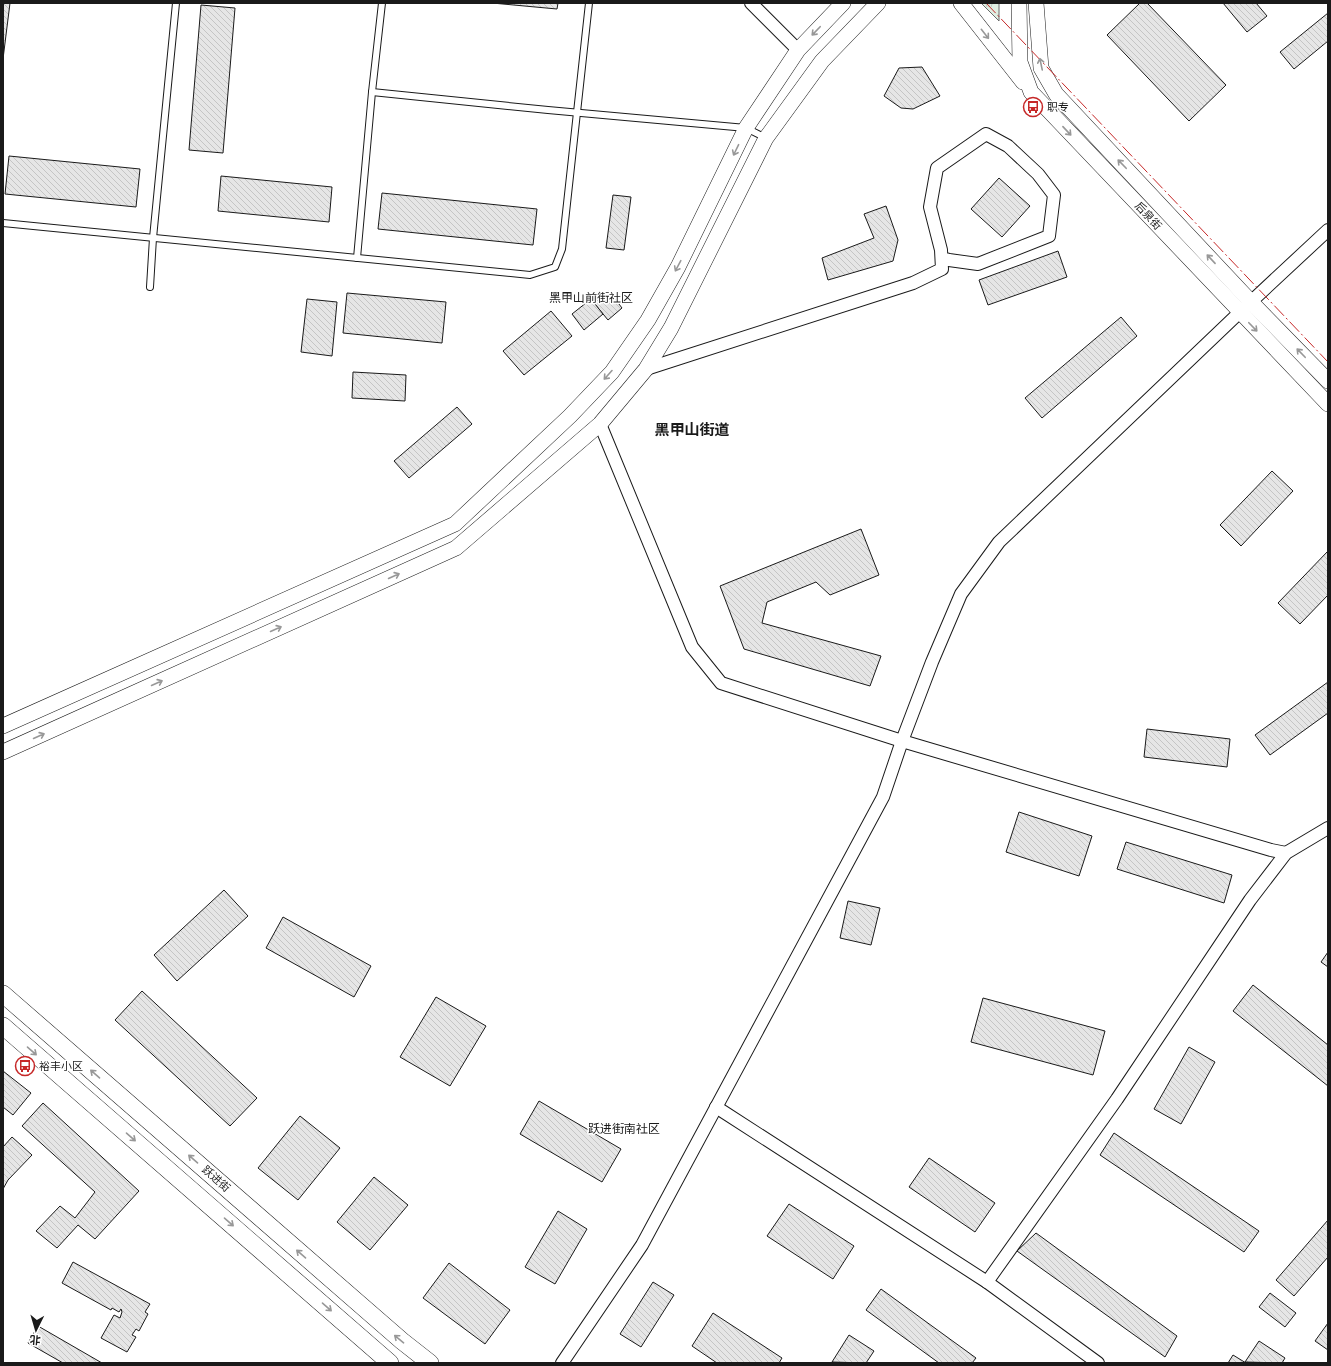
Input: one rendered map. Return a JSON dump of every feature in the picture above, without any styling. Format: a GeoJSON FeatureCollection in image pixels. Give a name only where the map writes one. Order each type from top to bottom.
{"type":"FeatureCollection","features":[{"type":"Feature","properties":{"kind":"main road","name":"跃进街"},"geometry":{"type":"LineString","coordinates":[[3,994],[402,1341],[430,1363]]}},
{"type":"Feature","properties":{"kind":"main road"},"geometry":{"type":"LineString","coordinates":[[3,1026],[390,1363]]}},
{"type":"Feature","properties":{"kind":"street"},"geometry":{"type":"LineString","coordinates":[[751,3],[798,50]]}},
{"type":"Feature","properties":{"kind":"street"},"geometry":{"type":"LineString","coordinates":[[3,726],[455,524],[570,416],[612,372],[648,320],[678,267],[746,128],[798,50],[843,3]]}},
{"type":"Feature","properties":{"kind":"street"},"geometry":{"type":"LineString","coordinates":[[3,752],[456,548],[600,424],[646,369],[671,328],[766,138],[822,61],[878,3]]}},
{"type":"Feature","properties":{"kind":"street"},"geometry":{"type":"LineString","coordinates":[[961,3],[1031,92]]}},
{"type":"Feature","properties":{"kind":"street","name":"后泉街"},"geometry":{"type":"LineString","coordinates":[[1019,3],[1020,62],[1031,92],[1328,404]]}},
{"type":"Feature","properties":{"kind":"street","name":"后泉街"},"geometry":{"type":"LineString","coordinates":[[1036,3],[1041,68],[1056,94],[1251,302],[1328,381]]}},
{"type":"Feature","properties":{"kind":"street"},"geometry":{"type":"LineString","coordinates":[[646,369],[914,283],[942,269],[941,250],[930,207],[937,168],[986,134],[1008,146],[1038,174],[1054,195],[1049,236],[978,264],[942,258]]}},
{"type":"Feature","properties":{"kind":"street"},"geometry":{"type":"LineString","coordinates":[[562,1363],[642,1245],[883,797],[902,741],[932,662],[961,594],[999,542],[1328,230]]}},
{"type":"Feature","properties":{"kind":"street"},"geometry":{"type":"LineString","coordinates":[[600,424],[692,647],[721,683],[902,741],[1271,850],[1286,853]]}},
{"type":"Feature","properties":{"kind":"street"},"geometry":{"type":"LineString","coordinates":[[987,1282],[1117,1099],[1250,900],[1286,853],[1328,828]]}},
{"type":"Feature","properties":{"kind":"street"},"geometry":{"type":"LineString","coordinates":[[716,1107],[987,1282],[1098,1363]]}},
{"type":"Feature","properties":{"kind":"lane"},"geometry":{"type":"LineString","coordinates":[[150,287],[153,238],[176,3]]}},
{"type":"Feature","properties":{"kind":"lane"},"geometry":{"type":"LineString","coordinates":[[357,258],[372,92],[382,3]]}},
{"type":"Feature","properties":{"kind":"lane"},"geometry":{"type":"LineString","coordinates":[[3,223],[530,275],[555,266],[562,249],[589,3]]}},
{"type":"Feature","properties":{"kind":"lane"},"geometry":{"type":"LineString","coordinates":[[372,92],[576,113],[746,128],[766,138]]}},
{"type":"Feature","properties":{"kind":"green space"},"geometry":{"type":"Polygon","coordinates":[[[981,3],[999,3],[999,21],[981,3]]]}},
{"type":"Feature","properties":{"kind":"building"},"geometry":{"type":"Polygon","coordinates":[[[3,3],[10,3],[3,59],[3,3]]]}},
{"type":"Feature","properties":{"kind":"building"},"geometry":{"type":"Polygon","coordinates":[[[492,3],[558,3],[557,9],[492,3]]]}},
{"type":"Feature","properties":{"kind":"building"},"geometry":{"type":"Polygon","coordinates":[[[1140,3],[1147,3],[1226,85],[1189,121],[1107,35],[1140,3]]]}},
{"type":"Feature","properties":{"kind":"building"},"geometry":{"type":"Polygon","coordinates":[[[1223,3],[1256,3],[1267,16],[1247,32],[1223,3]]]}},
{"type":"Feature","properties":{"kind":"building"},"geometry":{"type":"Polygon","coordinates":[[[201,5],[235,8],[223,153],[189,150],[201,5]]]}},
{"type":"Feature","properties":{"kind":"building"},"geometry":{"type":"Polygon","coordinates":[[[1328,13],[1328,41],[1294,69],[1280,52],[1328,13]]]}},
{"type":"Feature","properties":{"kind":"building"},"geometry":{"type":"Polygon","coordinates":[[[922,67],[940,96],[913,109],[901,108],[884,96],[899,68],[922,67]]]}},
{"type":"Feature","properties":{"kind":"building"},"geometry":{"type":"Polygon","coordinates":[[[9,156],[140,169],[136,207],[5,194],[9,156]]]}},
{"type":"Feature","properties":{"kind":"building"},"geometry":{"type":"Polygon","coordinates":[[[221,176],[332,187],[329,222],[218,211],[221,176]]]}},
{"type":"Feature","properties":{"kind":"building"},"geometry":{"type":"Polygon","coordinates":[[[999,178],[1030,206],[1002,237],[971,209],[999,178]]]}},
{"type":"Feature","properties":{"kind":"building"},"geometry":{"type":"Polygon","coordinates":[[[382,193],[537,209],[533,245],[378,229],[382,193]]]}},
{"type":"Feature","properties":{"kind":"building"},"geometry":{"type":"Polygon","coordinates":[[[613,195],[631,197],[624,250],[606,248],[613,195]]]}},
{"type":"Feature","properties":{"kind":"building"},"geometry":{"type":"Polygon","coordinates":[[[886,206],[898,240],[893,261],[828,280],[822,258],[874,238],[864,214],[886,206]]]}},
{"type":"Feature","properties":{"kind":"building"},"geometry":{"type":"Polygon","coordinates":[[[1058,251],[1067,277],[988,305],[979,280],[1058,251]]]}},
{"type":"Feature","properties":{"kind":"building"},"geometry":{"type":"Polygon","coordinates":[[[609,291],[622,308],[608,320],[594,303],[609,291]]]}},
{"type":"Feature","properties":{"kind":"building"},"geometry":{"type":"Polygon","coordinates":[[[347,293],[446,302],[442,343],[343,333],[347,293]]]}},
{"type":"Feature","properties":{"kind":"building"},"geometry":{"type":"Polygon","coordinates":[[[307,299],[337,302],[332,356],[301,352],[307,299]]]}},
{"type":"Feature","properties":{"kind":"building"},"geometry":{"type":"Polygon","coordinates":[[[591,299],[603,314],[584,330],[572,314],[591,299]]]}},
{"type":"Feature","properties":{"kind":"building"},"geometry":{"type":"Polygon","coordinates":[[[551,311],[572,336],[524,375],[503,351],[551,311]]]}},
{"type":"Feature","properties":{"kind":"building"},"geometry":{"type":"Polygon","coordinates":[[[1121,317],[1137,336],[1042,418],[1025,398],[1121,317]]]}},
{"type":"Feature","properties":{"kind":"building"},"geometry":{"type":"Polygon","coordinates":[[[353,372],[406,375],[405,401],[352,398],[353,372]]]}},
{"type":"Feature","properties":{"kind":"building"},"geometry":{"type":"Polygon","coordinates":[[[457,407],[472,424],[409,478],[394,461],[457,407]]]}},
{"type":"Feature","properties":{"kind":"building"},"geometry":{"type":"Polygon","coordinates":[[[1272,471],[1293,491],[1241,546],[1220,525],[1272,471]]]}},
{"type":"Feature","properties":{"kind":"building"},"geometry":{"type":"Polygon","coordinates":[[[861,529],[879,575],[830,595],[816,582],[767,602],[762,623],[881,656],[870,686],[744,649],[720,586],[861,529]]]}},
{"type":"Feature","properties":{"kind":"building"},"geometry":{"type":"Polygon","coordinates":[[[1328,551],[1328,595],[1300,624],[1278,603],[1328,551]]]}},
{"type":"Feature","properties":{"kind":"building"},"geometry":{"type":"Polygon","coordinates":[[[1328,682],[1328,713],[1270,755],[1255,735],[1328,682]]]}},
{"type":"Feature","properties":{"kind":"building"},"geometry":{"type":"Polygon","coordinates":[[[1147,729],[1230,739],[1227,767],[1144,757],[1147,729]]]}},
{"type":"Feature","properties":{"kind":"building"},"geometry":{"type":"Polygon","coordinates":[[[1019,812],[1092,836],[1079,876],[1006,852],[1019,812]]]}},
{"type":"Feature","properties":{"kind":"building"},"geometry":{"type":"Polygon","coordinates":[[[1126,842],[1232,875],[1224,903],[1117,869],[1126,842]]]}},
{"type":"Feature","properties":{"kind":"building"},"geometry":{"type":"Polygon","coordinates":[[[224,890],[248,916],[177,981],[154,955],[224,890]]]}},
{"type":"Feature","properties":{"kind":"building"},"geometry":{"type":"Polygon","coordinates":[[[848,901],[880,908],[871,945],[840,938],[848,901]]]}},
{"type":"Feature","properties":{"kind":"building"},"geometry":{"type":"Polygon","coordinates":[[[283,917],[371,966],[354,997],[266,948],[283,917]]]}},
{"type":"Feature","properties":{"kind":"building"},"geometry":{"type":"Polygon","coordinates":[[[1328,952],[1328,967],[1321,962],[1328,952]]]}},
{"type":"Feature","properties":{"kind":"building"},"geometry":{"type":"Polygon","coordinates":[[[1253,985],[1328,1045],[1328,1086],[1233,1011],[1253,985]]]}},
{"type":"Feature","properties":{"kind":"building"},"geometry":{"type":"Polygon","coordinates":[[[142,991],[257,1098],[230,1126],[115,1020],[142,991]]]}},
{"type":"Feature","properties":{"kind":"building"},"geometry":{"type":"Polygon","coordinates":[[[436,997],[486,1026],[450,1086],[400,1057],[436,997]]]}},
{"type":"Feature","properties":{"kind":"building"},"geometry":{"type":"Polygon","coordinates":[[[983,998],[1105,1031],[1093,1075],[971,1042],[983,998]]]}},
{"type":"Feature","properties":{"kind":"building"},"geometry":{"type":"Polygon","coordinates":[[[1189,1047],[1215,1062],[1181,1124],[1154,1109],[1189,1047]]]}},
{"type":"Feature","properties":{"kind":"building"},"geometry":{"type":"Polygon","coordinates":[[[3,1071],[31,1093],[13,1115],[3,1107],[3,1071]]]}},
{"type":"Feature","properties":{"kind":"building"},"geometry":{"type":"Polygon","coordinates":[[[539,1101],[621,1149],[602,1182],[520,1134],[539,1101]]]}},
{"type":"Feature","properties":{"kind":"building"},"geometry":{"type":"Polygon","coordinates":[[[43,1103],[139,1191],[95,1239],[78,1225],[57,1248],[36,1231],[60,1206],[75,1218],[95,1192],[22,1126],[43,1103]]]}},
{"type":"Feature","properties":{"kind":"building"},"geometry":{"type":"Polygon","coordinates":[[[300,1116],[340,1148],[298,1200],[258,1168],[300,1116]]]}},
{"type":"Feature","properties":{"kind":"building"},"geometry":{"type":"Polygon","coordinates":[[[1114,1133],[1259,1231],[1244,1252],[1100,1155],[1114,1133]]]}},
{"type":"Feature","properties":{"kind":"building"},"geometry":{"type":"Polygon","coordinates":[[[12,1137],[32,1155],[8,1180],[3,1189],[3,1147],[12,1137]]]}},
{"type":"Feature","properties":{"kind":"building"},"geometry":{"type":"Polygon","coordinates":[[[929,1158],[995,1203],[975,1232],[909,1187],[929,1158]]]}},
{"type":"Feature","properties":{"kind":"building"},"geometry":{"type":"Polygon","coordinates":[[[374,1177],[408,1205],[370,1250],[337,1222],[374,1177]]]}},
{"type":"Feature","properties":{"kind":"building"},"geometry":{"type":"Polygon","coordinates":[[[789,1204],[854,1246],[833,1279],[767,1236],[789,1204]]]}},
{"type":"Feature","properties":{"kind":"building"},"geometry":{"type":"Polygon","coordinates":[[[558,1211],[587,1229],[555,1284],[525,1267],[558,1211]]]}},
{"type":"Feature","properties":{"kind":"building"},"geometry":{"type":"Polygon","coordinates":[[[1328,1220],[1328,1257],[1294,1296],[1276,1280],[1328,1220]]]}},
{"type":"Feature","properties":{"kind":"building"},"geometry":{"type":"Polygon","coordinates":[[[1036,1233],[1177,1336],[1165,1357],[1017,1251],[1036,1233]]]}},
{"type":"Feature","properties":{"kind":"building"},"geometry":{"type":"Polygon","coordinates":[[[73,1262],[150,1304],[145,1312],[148,1314],[139,1331],[136,1329],[132,1335],[136,1337],[127,1352],[101,1338],[114,1315],[120,1318],[122,1312],[121,1309],[119,1312],[112,1308],[111,1310],[62,1283],[73,1262]]]}},
{"type":"Feature","properties":{"kind":"building"},"geometry":{"type":"Polygon","coordinates":[[[449,1263],[510,1310],[485,1344],[423,1298],[449,1263]]]}},
{"type":"Feature","properties":{"kind":"building"},"geometry":{"type":"Polygon","coordinates":[[[653,1282],[674,1295],[641,1347],[620,1334],[653,1282]]]}},
{"type":"Feature","properties":{"kind":"building"},"geometry":{"type":"Polygon","coordinates":[[[881,1289],[976,1358],[972,1363],[939,1363],[866,1310],[881,1289]]]}},
{"type":"Feature","properties":{"kind":"building"},"geometry":{"type":"Polygon","coordinates":[[[1270,1293],[1296,1313],[1285,1327],[1259,1307],[1270,1293]]]}},
{"type":"Feature","properties":{"kind":"building"},"geometry":{"type":"Polygon","coordinates":[[[713,1313],[782,1358],[779,1363],[717,1363],[692,1346],[713,1313]]]}},
{"type":"Feature","properties":{"kind":"building"},"geometry":{"type":"Polygon","coordinates":[[[1328,1323],[1328,1350],[1315,1341],[1328,1323]]]}},
{"type":"Feature","properties":{"kind":"building"},"geometry":{"type":"Polygon","coordinates":[[[38,1326],[102,1363],[63,1363],[28,1343],[38,1326]]]}},
{"type":"Feature","properties":{"kind":"building"},"geometry":{"type":"Polygon","coordinates":[[[849,1335],[874,1351],[866,1363],[832,1362],[849,1335]]]}},
{"type":"Feature","properties":{"kind":"building"},"geometry":{"type":"Polygon","coordinates":[[[1259,1341],[1285,1358],[1282,1363],[1245,1362],[1259,1341]]]}},
{"type":"Feature","properties":{"kind":"building"},"geometry":{"type":"Polygon","coordinates":[[[1233,1355],[1246,1363],[1228,1363],[1233,1355]]]}},
{"type":"Feature","properties":{"kind":"power"},"geometry":{"type":"LineString","coordinates":[[986,3],[1328,362]]}},
{"type":"Feature","properties":{"kind":"place","name":"职专"},"geometry":{"type":"Point","coordinates":[1033,107]}},
{"type":"Feature","properties":{"kind":"place","name":"裕丰小区"},"geometry":{"type":"Point","coordinates":[25,1066]}},
{"type":"Feature","properties":{"kind":"district","name":"黑甲山前街社区"},"geometry":{"type":"Point","coordinates":[591,298]}},
{"type":"Feature","properties":{"kind":"district","name":"黑甲山街道"},"geometry":{"type":"Point","coordinates":[692,430]}},
{"type":"Feature","properties":{"kind":"district","name":"跃进街南社区"},"geometry":{"type":"Point","coordinates":[624,1129]}}]}
